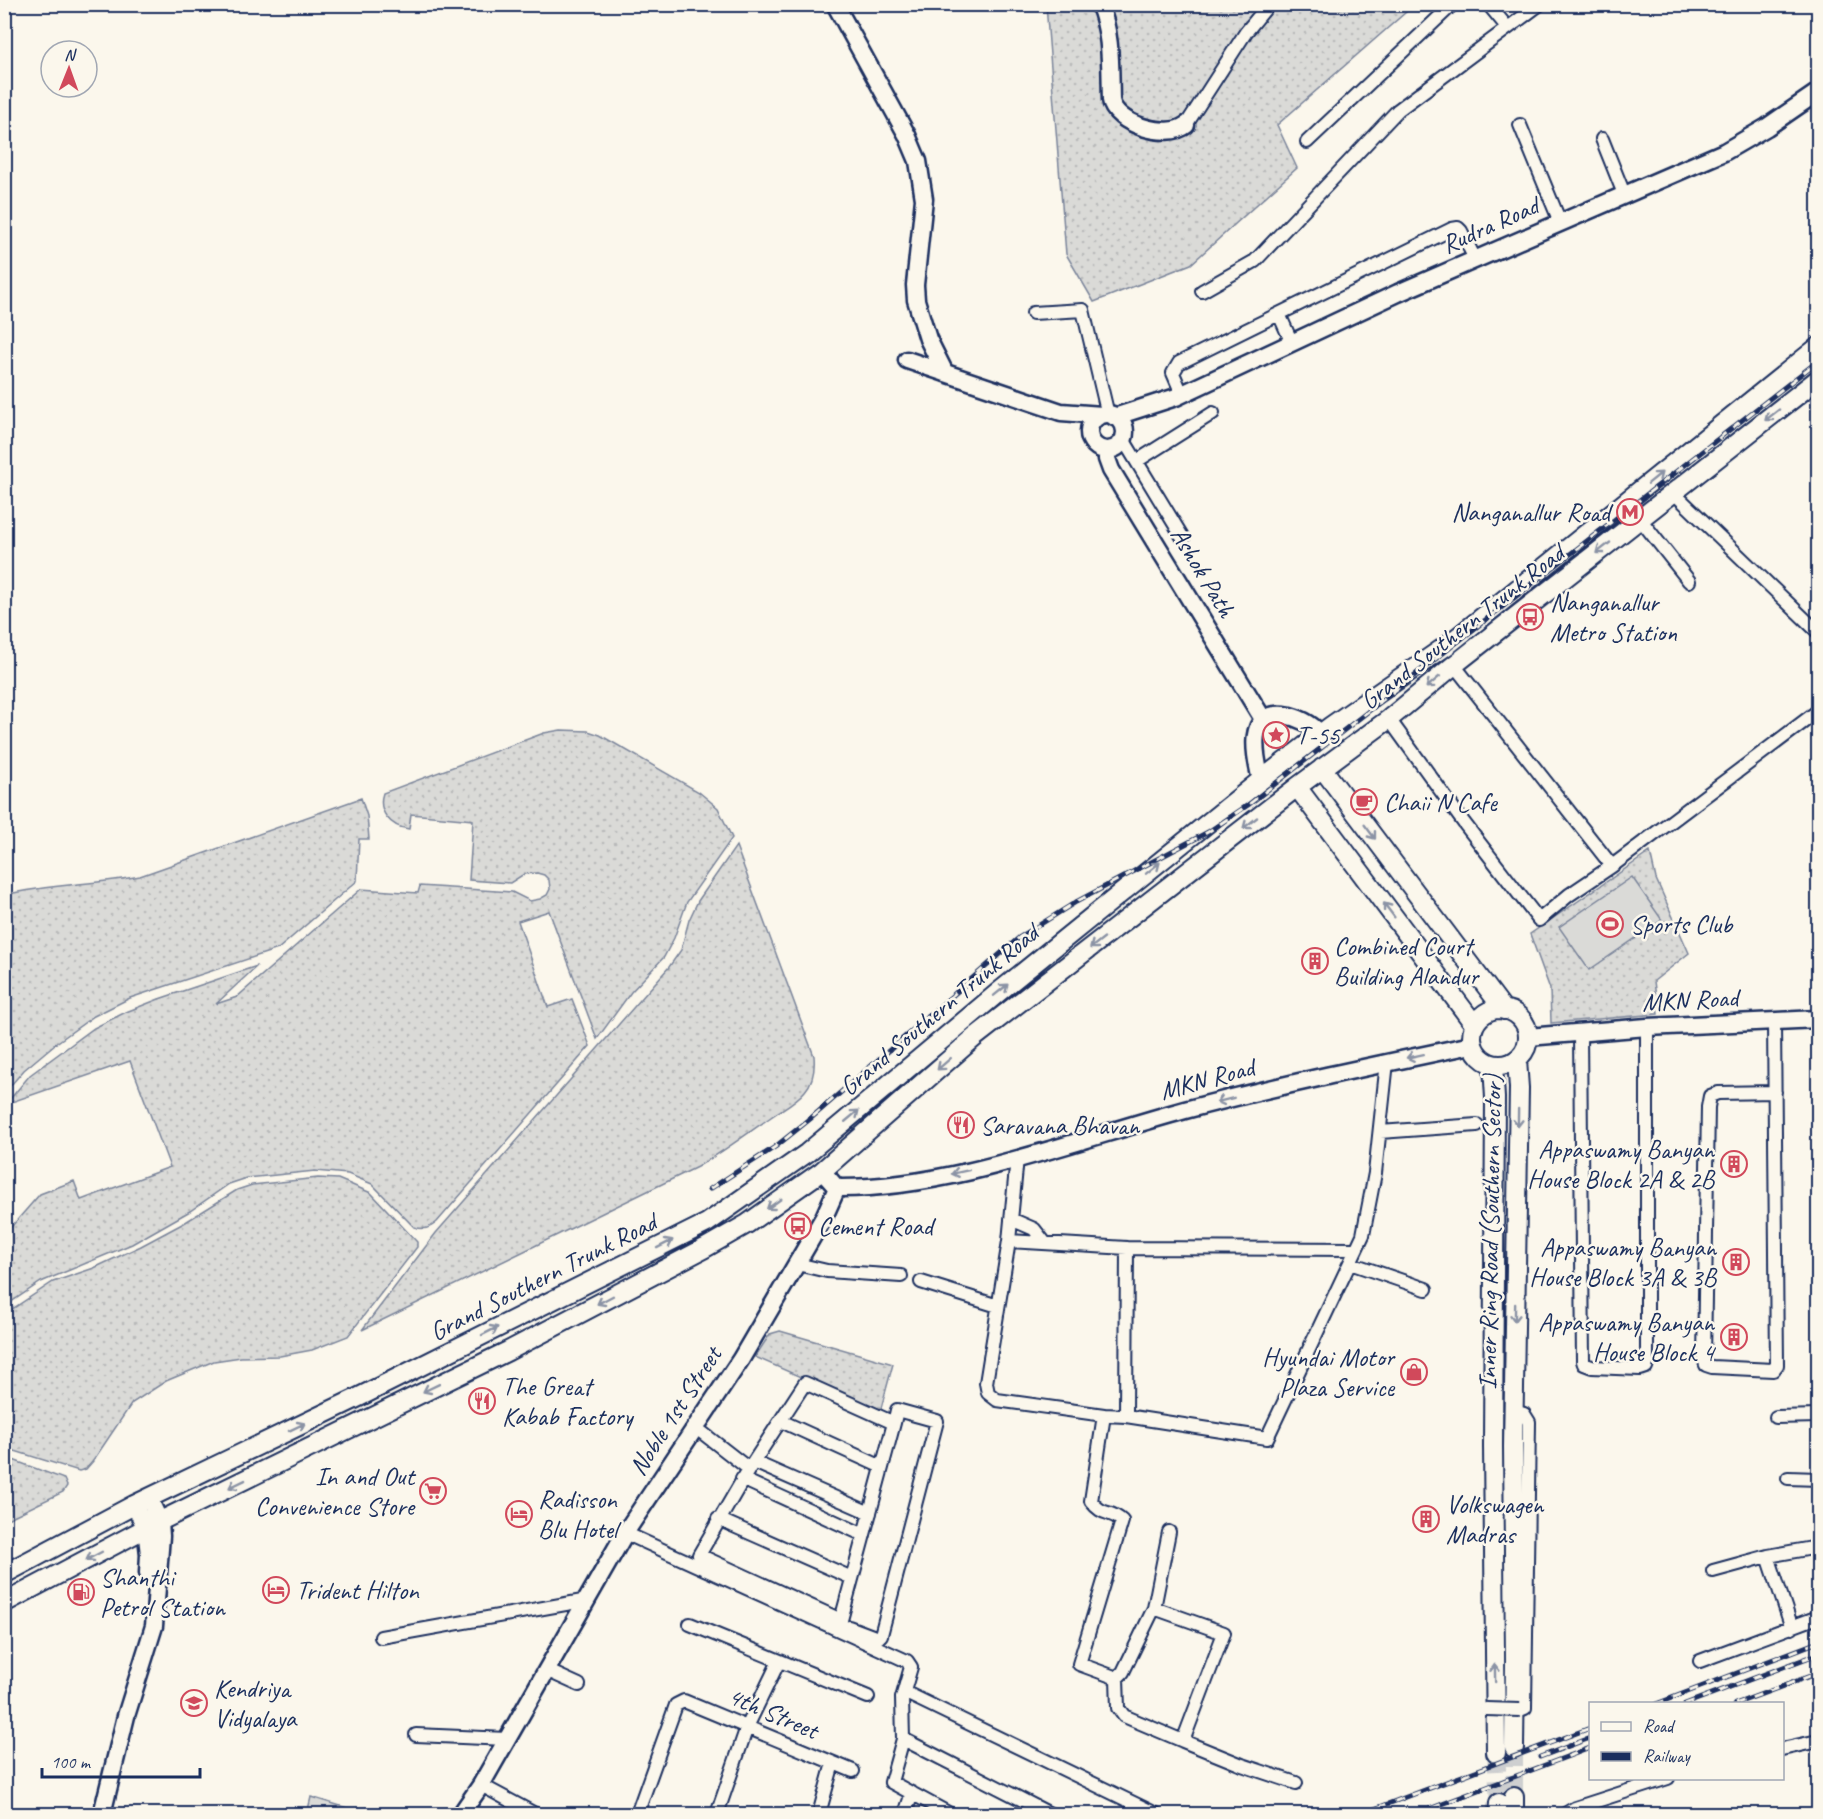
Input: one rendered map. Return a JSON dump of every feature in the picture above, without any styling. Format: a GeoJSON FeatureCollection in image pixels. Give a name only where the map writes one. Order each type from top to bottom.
{"type":"FeatureCollection","features":[{"type":"Feature","properties":{"kind":"main road","name":"Grand Southern Trunk Road"},"geometry":{"type":"LineString","coordinates":[[4,1574],[142,1502],[370,1392],[707,1223],[807,1153],[1000,991],[1261,780],[1321,734],[1449,644],[1818,347]]}},
{"type":"Feature","properties":{"kind":"main road","name":"Grand Southern Trunk Road"},"geometry":{"type":"LineString","coordinates":[[4,1603],[153,1525],[508,1351],[747,1224],[822,1171],[975,1037],[1297,787],[1389,719],[1454,665],[1818,379]]}},
{"type":"Feature","properties":{"kind":"main road"},"geometry":{"type":"LineString","coordinates":[[1322,768],[1504,1010]]}},
{"type":"Feature","properties":{"kind":"main road"},"geometry":{"type":"LineString","coordinates":[[1297,787],[1474,1024],[1482,1015],[1493,1010],[1504,1010],[1515,1014],[1523,1021],[1528,1037]]}},
{"type":"Feature","properties":{"kind":"main road","name":"Inner Ring Road (Southern Sector)"},"geometry":{"type":"LineString","coordinates":[[1474,1024],[1472,1044],[1477,1054],[1493,1065],[1506,1065],[1517,1060],[1525,1050],[1528,1037]]}},
{"type":"Feature","properties":{"kind":"main road","name":"Inner Ring Road (Southern Sector)"},"geometry":{"type":"LineString","coordinates":[[1493,1065],[1495,1098],[1493,1404],[1505,1750],[1515,1663],[1514,1408],[1519,1088],[1517,1060]]}},
{"type":"Feature","properties":{"kind":"main road"},"geometry":{"type":"LineString","coordinates":[[807,1153],[822,1171]]}},
{"type":"Feature","properties":{"kind":"main road"},"geometry":{"type":"LineString","coordinates":[[707,1223],[720,1239]]}},
{"type":"Feature","properties":{"kind":"main road"},"geometry":{"type":"LineString","coordinates":[[1493,1404],[1514,1408]]}},
{"type":"Feature","properties":{"kind":"street"},"geometry":{"type":"LineString","coordinates":[[836,4],[907,135],[918,160],[924,200],[915,292],[918,310],[928,339],[945,373]]}},
{"type":"Feature","properties":{"kind":"street"},"geometry":{"type":"LineString","coordinates":[[1099,4],[1104,14],[1107,31],[1113,109],[1122,117],[1148,128],[1175,131],[1186,125],[1246,32],[1269,4]]}},
{"type":"Feature","properties":{"kind":"street"},"geometry":{"type":"LineString","coordinates":[[1307,142],[1453,4]]}},
{"type":"Feature","properties":{"kind":"street"},"geometry":{"type":"LineString","coordinates":[[1488,4],[1507,27]]}},
{"type":"Feature","properties":{"kind":"street"},"geometry":{"type":"LineString","coordinates":[[1202,291],[1255,261],[1398,110],[1540,4]]}},
{"type":"Feature","properties":{"kind":"street","name":"Rudra Road"},"geometry":{"type":"LineString","coordinates":[[1108,416],[1179,396],[1475,260],[1733,147],[1767,128],[1818,92]]}},
{"type":"Feature","properties":{"kind":"street"},"geometry":{"type":"LineString","coordinates":[[1520,124],[1560,222]]}},
{"type":"Feature","properties":{"kind":"street"},"geometry":{"type":"LineString","coordinates":[[1602,139],[1624,194]]}},
{"type":"Feature","properties":{"kind":"street"},"geometry":{"type":"LineString","coordinates":[[1179,396],[1173,373],[1179,363],[1452,229],[1458,228],[1461,231],[1475,260]]}},
{"type":"Feature","properties":{"kind":"street"},"geometry":{"type":"LineString","coordinates":[[1033,313],[1083,310],[1108,416]]}},
{"type":"Feature","properties":{"kind":"street"},"geometry":{"type":"LineString","coordinates":[[1279,314],[1292,343]]}},
{"type":"Feature","properties":{"kind":"street"},"geometry":{"type":"LineString","coordinates":[[907,360],[1061,412],[1080,423],[1098,448],[1107,450],[1115,448],[1124,438]]}},
{"type":"Feature","properties":{"kind":"street","name":"Rudra Road"},"geometry":{"type":"LineString","coordinates":[[1124,438],[1179,396]]}},
{"type":"Feature","properties":{"kind":"street"},"geometry":{"type":"LineString","coordinates":[[1061,412],[1108,416],[1121,422],[1124,427],[1124,438],[1183,537]]}},
{"type":"Feature","properties":{"kind":"street"},"geometry":{"type":"LineString","coordinates":[[1137,461],[1213,413]]}},
{"type":"Feature","properties":{"kind":"street"},"geometry":{"type":"LineString","coordinates":[[1089,434],[1091,423],[1108,416]]}},
{"type":"Feature","properties":{"kind":"street","name":"Ashok Path"},"geometry":{"type":"LineString","coordinates":[[1107,450],[1111,470],[1263,719]]}},
{"type":"Feature","properties":{"kind":"street"},"geometry":{"type":"LineString","coordinates":[[1674,493],[1818,632]]}},
{"type":"Feature","properties":{"kind":"street"},"geometry":{"type":"LineString","coordinates":[[1640,519],[1689,581]]}},
{"type":"Feature","properties":{"kind":"street"},"geometry":{"type":"LineString","coordinates":[[1454,665],[1612,867]]}},
{"type":"Feature","properties":{"kind":"street"},"geometry":{"type":"LineString","coordinates":[[1389,719],[1464,823],[1539,920],[1569,895],[1612,867],[1818,711]]}},
{"type":"Feature","properties":{"kind":"street"},"geometry":{"type":"LineString","coordinates":[[1261,780],[1255,744],[1258,726],[1263,719],[1272,715],[1288,716],[1303,721],[1321,734]]}},
{"type":"Feature","properties":{"kind":"street","name":"MKN Road"},"geometry":{"type":"LineString","coordinates":[[1528,1037],[1647,1027],[1818,1019]]}},
{"type":"Feature","properties":{"kind":"street"},"geometry":{"type":"LineString","coordinates":[[1773,1022],[1775,1092],[1778,1365],[1773,1370],[1712,1367],[1706,1365],[1704,1359],[1710,1096],[1718,1092],[1775,1092]]}},
{"type":"Feature","properties":{"kind":"street"},"geometry":{"type":"LineString","coordinates":[[1580,1033],[1582,1361],[1592,1367],[1640,1369],[1646,1367],[1648,1308],[1647,1027]]}},
{"type":"Feature","properties":{"kind":"street","name":"MKN Road"},"geometry":{"type":"LineString","coordinates":[[837,1188],[863,1188],[909,1183],[1017,1158],[1185,1110],[1314,1078],[1472,1044]]}},
{"type":"Feature","properties":{"kind":"street"},"geometry":{"type":"LineString","coordinates":[[1017,1158],[1009,1241],[986,1383],[988,1393],[997,1400],[1126,1416],[1267,1438],[1350,1263],[1366,1221],[1380,1132],[1387,1062]]}},
{"type":"Feature","properties":{"kind":"street"},"geometry":{"type":"LineString","coordinates":[[1380,1132],[1477,1125]]}},
{"type":"Feature","properties":{"kind":"street"},"geometry":{"type":"LineString","coordinates":[[822,1171],[837,1188]]}},
{"type":"Feature","properties":{"kind":"street","name":"Noble 1st Street"},"geometry":{"type":"LineString","coordinates":[[461,1815],[481,1785],[625,1533],[741,1359],[824,1217],[837,1188]]}},
{"type":"Feature","properties":{"kind":"street"},"geometry":{"type":"LineString","coordinates":[[1011,1219],[1034,1229],[1045,1243]]}},
{"type":"Feature","properties":{"kind":"street"},"geometry":{"type":"LineString","coordinates":[[1009,1241],[1127,1248],[1356,1249]]}},
{"type":"Feature","properties":{"kind":"street"},"geometry":{"type":"LineString","coordinates":[[1126,1416],[1127,1248]]}},
{"type":"Feature","properties":{"kind":"street"},"geometry":{"type":"LineString","coordinates":[[1350,1263],[1426,1289]]}},
{"type":"Feature","properties":{"kind":"street"},"geometry":{"type":"LineString","coordinates":[[797,1264],[827,1271],[901,1276]]}},
{"type":"Feature","properties":{"kind":"street"},"geometry":{"type":"LineString","coordinates":[[921,1282],[998,1306]]}},
{"type":"Feature","properties":{"kind":"street"},"geometry":{"type":"LineString","coordinates":[[841,1620],[894,1423],[897,1410],[937,1421],[881,1635],[878,1638],[844,1625],[841,1620],[699,1555],[748,1470],[805,1383],[894,1423]]}},
{"type":"Feature","properties":{"kind":"street"},"geometry":{"type":"LineString","coordinates":[[1485,1709],[1520,1710],[1525,1708],[1529,1422],[1524,1414],[1514,1408]]}},
{"type":"Feature","properties":{"kind":"street"},"geometry":{"type":"LineString","coordinates":[[1104,1415],[1091,1501],[1099,1511],[1115,1515],[1122,1521],[1079,1664],[1117,1678]]}},
{"type":"Feature","properties":{"kind":"street"},"geometry":{"type":"LineString","coordinates":[[1776,1417],[1818,1416]]}},
{"type":"Feature","properties":{"kind":"street"},"geometry":{"type":"LineString","coordinates":[[781,1421],[882,1467]]}},
{"type":"Feature","properties":{"kind":"street"},"geometry":{"type":"LineString","coordinates":[[695,1427],[748,1470],[864,1535]]}},
{"type":"Feature","properties":{"kind":"street"},"geometry":{"type":"LineString","coordinates":[[748,1470],[870,1513]]}},
{"type":"Feature","properties":{"kind":"street"},"geometry":{"type":"LineString","coordinates":[[1788,1478],[1818,1479]]}},
{"type":"Feature","properties":{"kind":"street"},"geometry":{"type":"LineString","coordinates":[[91,1815],[154,1626],[161,1536],[142,1502]]}},
{"type":"Feature","properties":{"kind":"street"},"geometry":{"type":"LineString","coordinates":[[718,1519],[852,1578]]}},
{"type":"Feature","properties":{"kind":"street"},"geometry":{"type":"LineString","coordinates":[[1169,1532],[1154,1608],[1123,1672],[1117,1678],[1118,1708],[1124,1716],[1183,1742],[1296,1783]]}},
{"type":"Feature","properties":{"kind":"street"},"geometry":{"type":"LineString","coordinates":[[625,1533],[907,1661],[911,1667],[902,1698],[903,1739],[891,1782],[950,1815]]}},
{"type":"Feature","properties":{"kind":"street"},"geometry":{"type":"LineString","coordinates":[[1713,1571],[1768,1556],[1818,1547]]}},
{"type":"Feature","properties":{"kind":"street"},"geometry":{"type":"LineString","coordinates":[[1768,1556],[1792,1628]]}},
{"type":"Feature","properties":{"kind":"street"},"geometry":{"type":"LineString","coordinates":[[381,1637],[588,1600]]}},
{"type":"Feature","properties":{"kind":"street"},"geometry":{"type":"LineString","coordinates":[[1154,1608],[1224,1633],[1183,1742]]}},
{"type":"Feature","properties":{"kind":"street"},"geometry":{"type":"LineString","coordinates":[[1700,1661],[1818,1617]]}},
{"type":"Feature","properties":{"kind":"street"},"geometry":{"type":"LineString","coordinates":[[690,1624],[867,1697]]}},
{"type":"Feature","properties":{"kind":"street"},"geometry":{"type":"LineString","coordinates":[[717,1815],[747,1727],[779,1661]]}},
{"type":"Feature","properties":{"kind":"street"},"geometry":{"type":"LineString","coordinates":[[546,1670],[579,1685]]}},
{"type":"Feature","properties":{"kind":"street"},"geometry":{"type":"LineString","coordinates":[[904,1692],[1156,1815]]}},
{"type":"Feature","properties":{"kind":"street","name":"4th Street"},"geometry":{"type":"LineString","coordinates":[[637,1815],[676,1705],[684,1701],[853,1771]]}},
{"type":"Feature","properties":{"kind":"street"},"geometry":{"type":"LineString","coordinates":[[417,1735],[507,1739]]}},
{"type":"Feature","properties":{"kind":"street"},"geometry":{"type":"LineString","coordinates":[[102,1815],[117,1736]]}},
{"type":"Feature","properties":{"kind":"street"},"geometry":{"type":"LineString","coordinates":[[903,1739],[1050,1815]]}},
{"type":"Feature","properties":{"kind":"street"},"geometry":{"type":"LineString","coordinates":[[1784,1749],[1818,1741]]}},
{"type":"Feature","properties":{"kind":"street"},"geometry":{"type":"LineString","coordinates":[[819,1815],[833,1763]]}},
{"type":"Feature","properties":{"kind":"street"},"geometry":{"type":"LineString","coordinates":[[1565,1815],[1575,1808],[1665,1780]]}},
{"type":"Feature","properties":{"kind":"street"},"geometry":{"type":"LineString","coordinates":[[481,1785],[535,1815]]}},
{"type":"Feature","properties":{"kind":"street"},"geometry":{"type":"LineString","coordinates":[[905,1815],[912,1793]]}},
{"type":"Feature","properties":{"kind":"shaded area"},"geometry":{"type":"Polygon","coordinates":[[[1046,5],[1414,5],[1277,125],[1297,168],[1191,264],[1094,302],[1066,254],[1046,5]]]}},
{"type":"Feature","properties":{"kind":"shaded area"},"geometry":{"type":"Polygon","coordinates":[[[561,730],[588,731],[600,735],[699,792],[718,808],[732,838],[687,902],[674,938],[664,957],[631,992],[597,1039],[549,911],[518,921],[548,1007],[572,999],[590,1046],[437,1222],[426,1228],[414,1227],[372,1184],[348,1174],[315,1171],[247,1178],[229,1184],[190,1211],[132,1244],[41,1282],[5,1306],[5,1234],[40,1194],[74,1181],[81,1200],[170,1167],[130,1061],[6,1104],[30,1075],[94,1028],[126,1012],[257,966],[216,1004],[237,997],[361,889],[418,893],[420,886],[512,892],[530,901],[547,895],[550,889],[549,880],[537,873],[524,874],[510,883],[469,880],[473,820],[411,814],[409,829],[402,828],[387,817],[382,800],[383,793],[544,733],[561,730]]]}},
{"type":"Feature","properties":{"kind":"shaded area"},"geometry":{"type":"Polygon","coordinates":[[[361,798],[367,816],[369,839],[359,839],[357,881],[278,949],[130,998],[94,1016],[24,1070],[5,1092],[5,895],[140,876],[361,798]]]}},
{"type":"Feature","properties":{"kind":"shaded area"},"geometry":{"type":"Polygon","coordinates":[[[736,846],[814,1056],[813,1075],[805,1091],[789,1105],[697,1167],[362,1330],[436,1233],[669,967],[681,950],[689,920],[698,901],[736,846]]]}},
{"type":"Feature","properties":{"kind":"shaded area"},"geometry":{"type":"Polygon","coordinates":[[[1650,852],[1656,879],[1689,953],[1654,981],[1658,1014],[1551,1023],[1550,989],[1530,934],[1650,852]]]}},
{"type":"Feature","properties":{"kind":"shaded area","name":"Sports Club"},"geometry":{"type":"Polygon","coordinates":[[[1632,877],[1662,920],[1589,970],[1559,927],[1632,877]]]}},
{"type":"Feature","properties":{"kind":"shaded area"},"geometry":{"type":"Polygon","coordinates":[[[318,1178],[338,1179],[371,1193],[417,1242],[417,1247],[348,1336],[312,1350],[280,1356],[241,1357],[214,1361],[166,1381],[132,1403],[86,1469],[79,1471],[5,1448],[5,1314],[53,1282],[94,1268],[141,1246],[237,1190],[252,1185],[318,1178]]]}},
{"type":"Feature","properties":{"kind":"shaded area"},"geometry":{"type":"Polygon","coordinates":[[[780,1331],[893,1364],[880,1412],[755,1357],[770,1334],[780,1331]]]}},
{"type":"Feature","properties":{"kind":"shaded area"},"geometry":{"type":"Polygon","coordinates":[[[5,1457],[64,1479],[67,1486],[63,1492],[5,1520],[5,1457]]]}},
{"type":"Feature","properties":{"kind":"shaded area"},"geometry":{"type":"Polygon","coordinates":[[[311,1797],[367,1814],[307,1814],[311,1797]]]}},
{"type":"Feature","properties":{"kind":"tunnel"},"geometry":{"type":"LineString","coordinates":[[1514,1748],[1514,1797]]}},
{"type":"Feature","properties":{"kind":"tunnel"},"geometry":{"type":"LineString","coordinates":[[1496,1753],[1499,1803]]}},
{"type":"Feature","properties":{"kind":"railway"},"geometry":{"type":"LineString","coordinates":[[710,1189],[775,1147],[810,1119],[1020,937],[1076,902],[1208,832],[1248,805],[1818,361]]}},
{"type":"Feature","properties":{"kind":"railway"},"geometry":{"type":"LineString","coordinates":[[1661,1702],[1818,1642]]}},
{"type":"Feature","properties":{"kind":"railway"},"geometry":{"type":"LineString","coordinates":[[1690,1702],[1818,1654]]}},
{"type":"Feature","properties":{"kind":"railway"},"geometry":{"type":"LineString","coordinates":[[1740,1702],[1818,1673]]}},
{"type":"Feature","properties":{"kind":"railway"},"geometry":{"type":"LineString","coordinates":[[1361,1814],[1589,1728]]}},
{"type":"Feature","properties":{"kind":"railway"},"geometry":{"type":"LineString","coordinates":[[1540,1757],[1589,1738]]}},
{"type":"Feature","properties":{"kind":"railway"},"geometry":{"type":"LineString","coordinates":[[1416,1814],[1589,1748]]}},
{"type":"Feature","properties":{"kind":"place","name":"Nanganallur Road"},"geometry":{"type":"Point","coordinates":[1630,512]}},
{"type":"Feature","properties":{"kind":"place","name":"Nanganallur Metro Station"},"geometry":{"type":"Point","coordinates":[1530,617]}},
{"type":"Feature","properties":{"kind":"place","name":"T-55"},"geometry":{"type":"Point","coordinates":[1276,735]}},
{"type":"Feature","properties":{"kind":"place","name":"Chaii N Cafe"},"geometry":{"type":"Point","coordinates":[1364,802]}},
{"type":"Feature","properties":{"kind":"place","name":"Sports Club"},"geometry":{"type":"Point","coordinates":[1610,924]}},
{"type":"Feature","properties":{"kind":"place","name":"Combined Court Building Alandur"},"geometry":{"type":"Point","coordinates":[1315,961]}},
{"type":"Feature","properties":{"kind":"place","name":"Saravana Bhavan"},"geometry":{"type":"Point","coordinates":[961,1125]}},
{"type":"Feature","properties":{"kind":"place","name":"Appaswamy Banyan House Block 2A & 2B"},"geometry":{"type":"Point","coordinates":[1734,1164]}},
{"type":"Feature","properties":{"kind":"place","name":"Cement Road"},"geometry":{"type":"Point","coordinates":[798,1226]}},
{"type":"Feature","properties":{"kind":"place","name":"Appaswamy Banyan House Block 3A & 3B"},"geometry":{"type":"Point","coordinates":[1736,1262]}},
{"type":"Feature","properties":{"kind":"place","name":"Appaswamy Banyan House Block 4"},"geometry":{"type":"Point","coordinates":[1734,1337]}},
{"type":"Feature","properties":{"kind":"place","name":"Hyundai Motor Plaza Service"},"geometry":{"type":"Point","coordinates":[1414,1372]}},
{"type":"Feature","properties":{"kind":"place","name":"The Great Kabab Factory"},"geometry":{"type":"Point","coordinates":[482,1401]}},
{"type":"Feature","properties":{"kind":"place","name":"In and Out Convenience Store"},"geometry":{"type":"Point","coordinates":[433,1491]}},
{"type":"Feature","properties":{"kind":"place","name":"Radisson Blu Hotel"},"geometry":{"type":"Point","coordinates":[519,1514]}},
{"type":"Feature","properties":{"kind":"place","name":"Volkswagen Madras"},"geometry":{"type":"Point","coordinates":[1426,1519]}},
{"type":"Feature","properties":{"kind":"place","name":"Trident Hilton"},"geometry":{"type":"Point","coordinates":[276,1590]}},
{"type":"Feature","properties":{"kind":"place","name":"Shanthi Petrol Station"},"geometry":{"type":"Point","coordinates":[81,1592]}},
{"type":"Feature","properties":{"kind":"place","name":"Kendriya Vidyalaya"},"geometry":{"type":"Point","coordinates":[194,1703]}}]}
